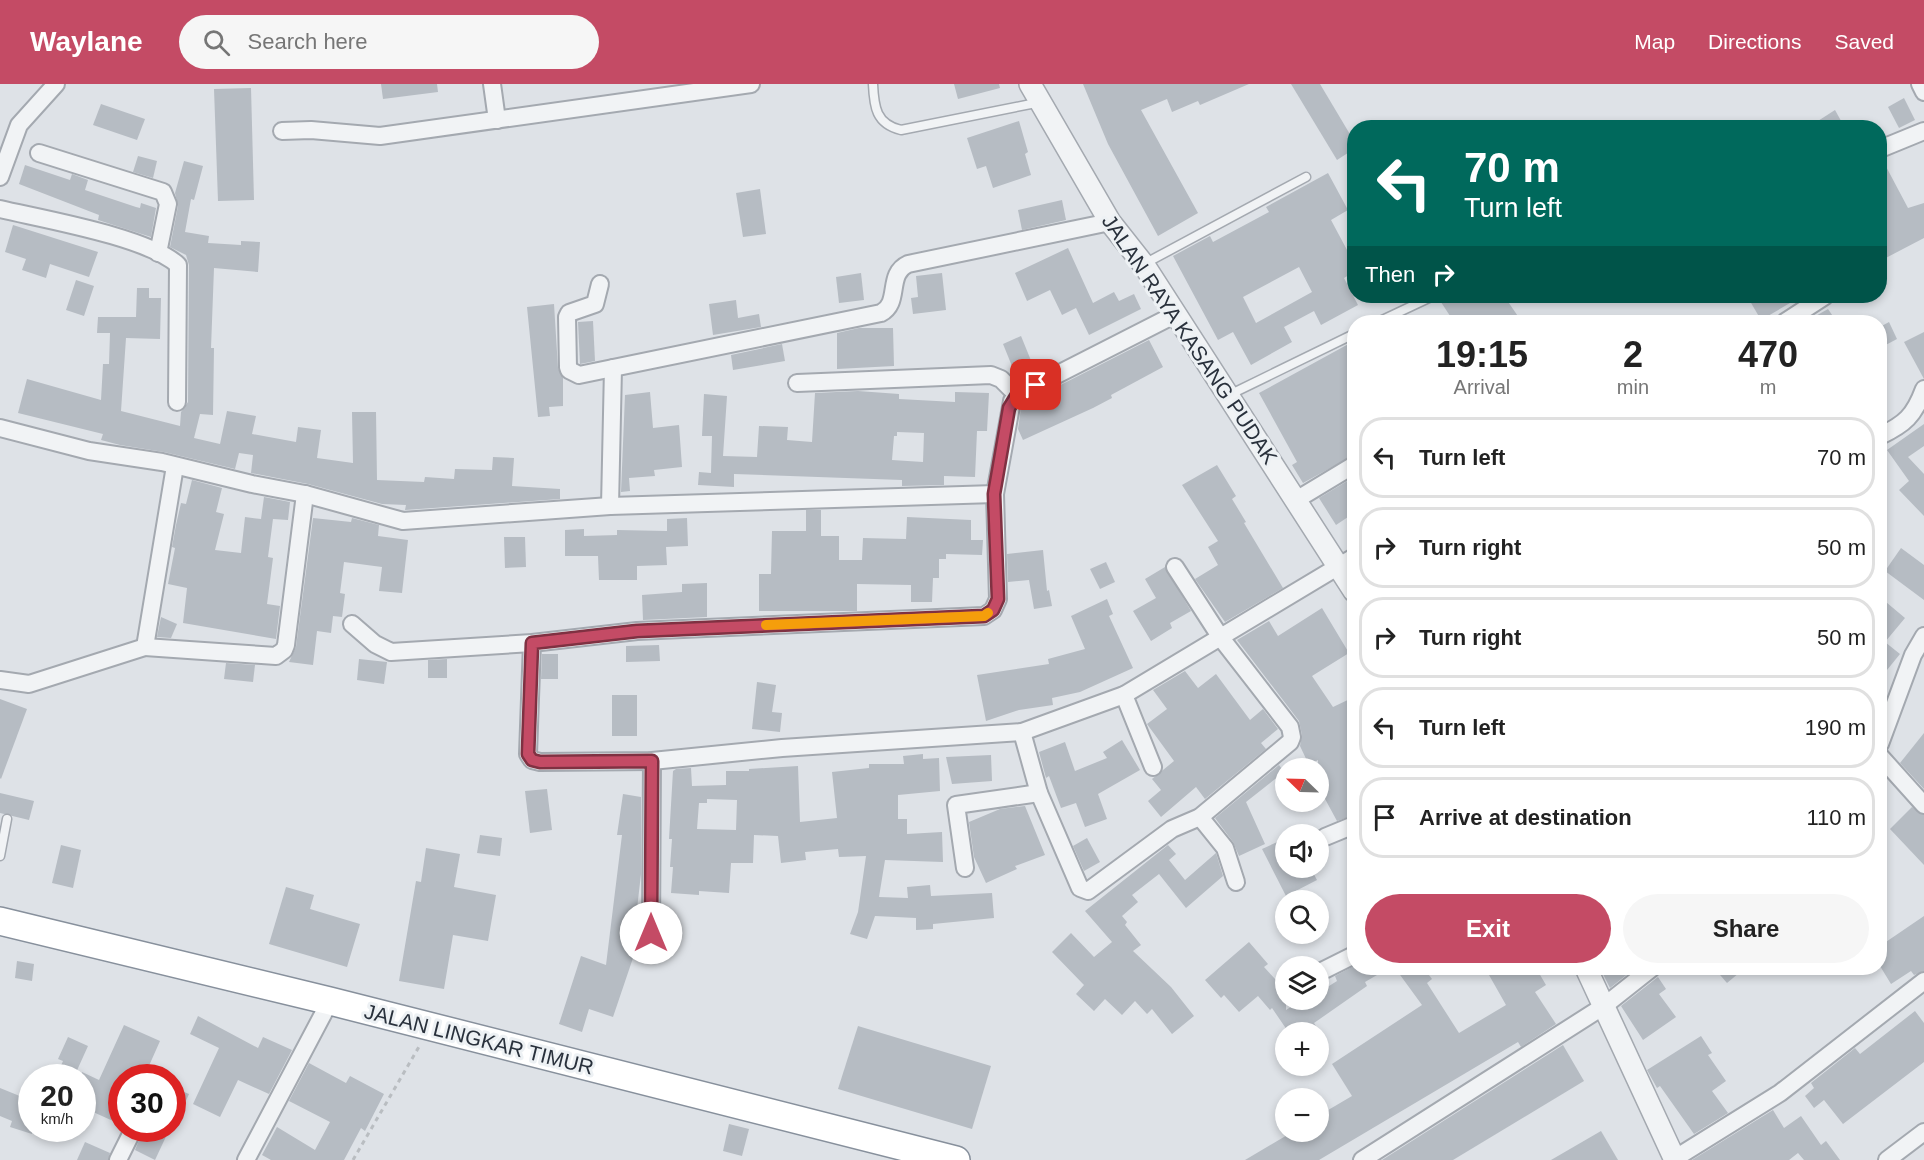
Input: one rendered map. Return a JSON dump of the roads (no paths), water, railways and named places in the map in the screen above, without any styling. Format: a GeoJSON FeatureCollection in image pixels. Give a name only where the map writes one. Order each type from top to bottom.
{"type":"FeatureCollection","features":[{"type":"Feature","properties":{"kind":"highway","name":"JALAN LINGKAR TIMUR"},"geometry":{"type":"LineString","coordinates":[[0,921],[330,1001],[956,1160]]}},
{"type":"Feature","properties":{"kind":"street"},"geometry":{"type":"LineString","coordinates":[[0,177],[19,124],[56,84]]}},
{"type":"Feature","properties":{"kind":"street"},"geometry":{"type":"LineString","coordinates":[[492,84],[497,120]]}},
{"type":"Feature","properties":{"kind":"street"},"geometry":{"type":"LineString","coordinates":[[282,130],[312,130],[380,136],[696,88],[751,84]]}},
{"type":"Feature","properties":{"kind":"street"},"geometry":{"type":"LineString","coordinates":[[1920,84],[1924,92]]}},
{"type":"Feature","properties":{"kind":"street","name":"JALAN RAYA KASANG PUDAK"},"geometry":{"type":"LineString","coordinates":[[1036,93],[1110,222],[1144,265],[1296,501],[1347,562]]}},
{"type":"Feature","properties":{"kind":"street"},"geometry":{"type":"LineString","coordinates":[[1887,146],[1924,131]]}},
{"type":"Feature","properties":{"kind":"street"},"geometry":{"type":"LineString","coordinates":[[39,153],[163,192],[168,204],[158,253]]}},
{"type":"Feature","properties":{"kind":"street"},"geometry":{"type":"LineString","coordinates":[[0,209],[93,230],[172,259],[179,267],[177,402]]}},
{"type":"Feature","properties":{"kind":"street"},"geometry":{"type":"LineString","coordinates":[[600,284],[595,304],[569,314],[567,317],[568,367],[569,370],[579,375],[880,313],[891,303],[895,276],[900,267],[1110,222]]}},
{"type":"Feature","properties":{"kind":"street"},"geometry":{"type":"LineString","coordinates":[[1796,315],[1814,303]]}},
{"type":"Feature","properties":{"kind":"street"},"geometry":{"type":"LineString","coordinates":[[352,624],[375,644],[391,652],[532,643],[637,631],[984,616],[993,610],[998,599],[994,494],[1009,408],[1017,395],[1176,314]]}},
{"type":"Feature","properties":{"kind":"street"},"geometry":{"type":"LineString","coordinates":[[610,506],[613,368]]}},
{"type":"Feature","properties":{"kind":"street"},"geometry":{"type":"LineString","coordinates":[[797,384],[992,375],[1001,379],[1017,395]]}},
{"type":"Feature","properties":{"kind":"street"},"geometry":{"type":"LineString","coordinates":[[1887,432],[1910,417],[1918,407],[1924,389]]}},
{"type":"Feature","properties":{"kind":"street"},"geometry":{"type":"LineString","coordinates":[[0,428],[89,451],[175,466],[305,494],[403,521],[610,506],[994,494]]}},
{"type":"Feature","properties":{"kind":"street"},"geometry":{"type":"LineString","coordinates":[[145,647],[175,466]]}},
{"type":"Feature","properties":{"kind":"street"},"geometry":{"type":"LineString","coordinates":[[1296,501],[1347,469]]}},
{"type":"Feature","properties":{"kind":"street"},"geometry":{"type":"LineString","coordinates":[[0,680],[30,684],[145,647],[276,656],[281,654],[286,645],[305,494]]}},
{"type":"Feature","properties":{"kind":"street"},"geometry":{"type":"LineString","coordinates":[[532,643],[528,754],[532,760],[540,762],[652,761],[782,748],[1022,732],[1124,695],[1347,562]]}},
{"type":"Feature","properties":{"kind":"street"},"geometry":{"type":"LineString","coordinates":[[1022,732],[1039,793],[1080,888],[1088,891],[1172,829],[1200,817],[1292,737],[1290,727],[1221,638],[1175,567]]}},
{"type":"Feature","properties":{"kind":"street"},"geometry":{"type":"LineString","coordinates":[[1887,725],[1913,655],[1924,636]]}},
{"type":"Feature","properties":{"kind":"street"},"geometry":{"type":"LineString","coordinates":[[1124,695],[1152,767]]}},
{"type":"Feature","properties":{"kind":"street"},"geometry":{"type":"LineString","coordinates":[[651,933],[652,761]]}},
{"type":"Feature","properties":{"kind":"street"},"geometry":{"type":"LineString","coordinates":[[1887,764],[1924,805]]}},
{"type":"Feature","properties":{"kind":"street"},"geometry":{"type":"LineString","coordinates":[[965,868],[956,806],[1039,793]]}},
{"type":"Feature","properties":{"kind":"street"},"geometry":{"type":"LineString","coordinates":[[1200,817],[1225,848],[1236,882]]}},
{"type":"Feature","properties":{"kind":"street"},"geometry":{"type":"LineString","coordinates":[[1329,835],[1347,828]]}},
{"type":"Feature","properties":{"kind":"street"},"geometry":{"type":"LineString","coordinates":[[1329,968],[1347,958]]}},
{"type":"Feature","properties":{"kind":"street"},"geometry":{"type":"LineString","coordinates":[[1589,975],[1674,1159],[1780,1093],[1924,981]]}},
{"type":"Feature","properties":{"kind":"street"},"geometry":{"type":"LineString","coordinates":[[1362,1160],[1604,1006],[1643,975]]}},
{"type":"Feature","properties":{"kind":"street"},"geometry":{"type":"LineString","coordinates":[[246,1160],[330,1001]]}},
{"type":"Feature","properties":{"kind":"street"},"geometry":{"type":"LineString","coordinates":[[1887,1160],[1924,1132]]}},
{"type":"Feature","properties":{"kind":"street"},"geometry":{"type":"LineString","coordinates":[[118,1160],[127,1142]]}},
{"type":"Feature","properties":{"kind":"lane"},"geometry":{"type":"LineString","coordinates":[[873,84],[874,110],[888,127],[901,130],[1036,93]]}},
{"type":"Feature","properties":{"kind":"lane"},"geometry":{"type":"LineString","coordinates":[[1144,265],[1306,177]]}},
{"type":"Feature","properties":{"kind":"lane"},"geometry":{"type":"LineString","coordinates":[[1392,315],[1418,303]]}},
{"type":"Feature","properties":{"kind":"lane"},"geometry":{"type":"LineString","coordinates":[[1229,395],[1347,337]]}},
{"type":"Feature","properties":{"kind":"lane"},"geometry":{"type":"LineString","coordinates":[[0,856],[7,819]]}}]}
